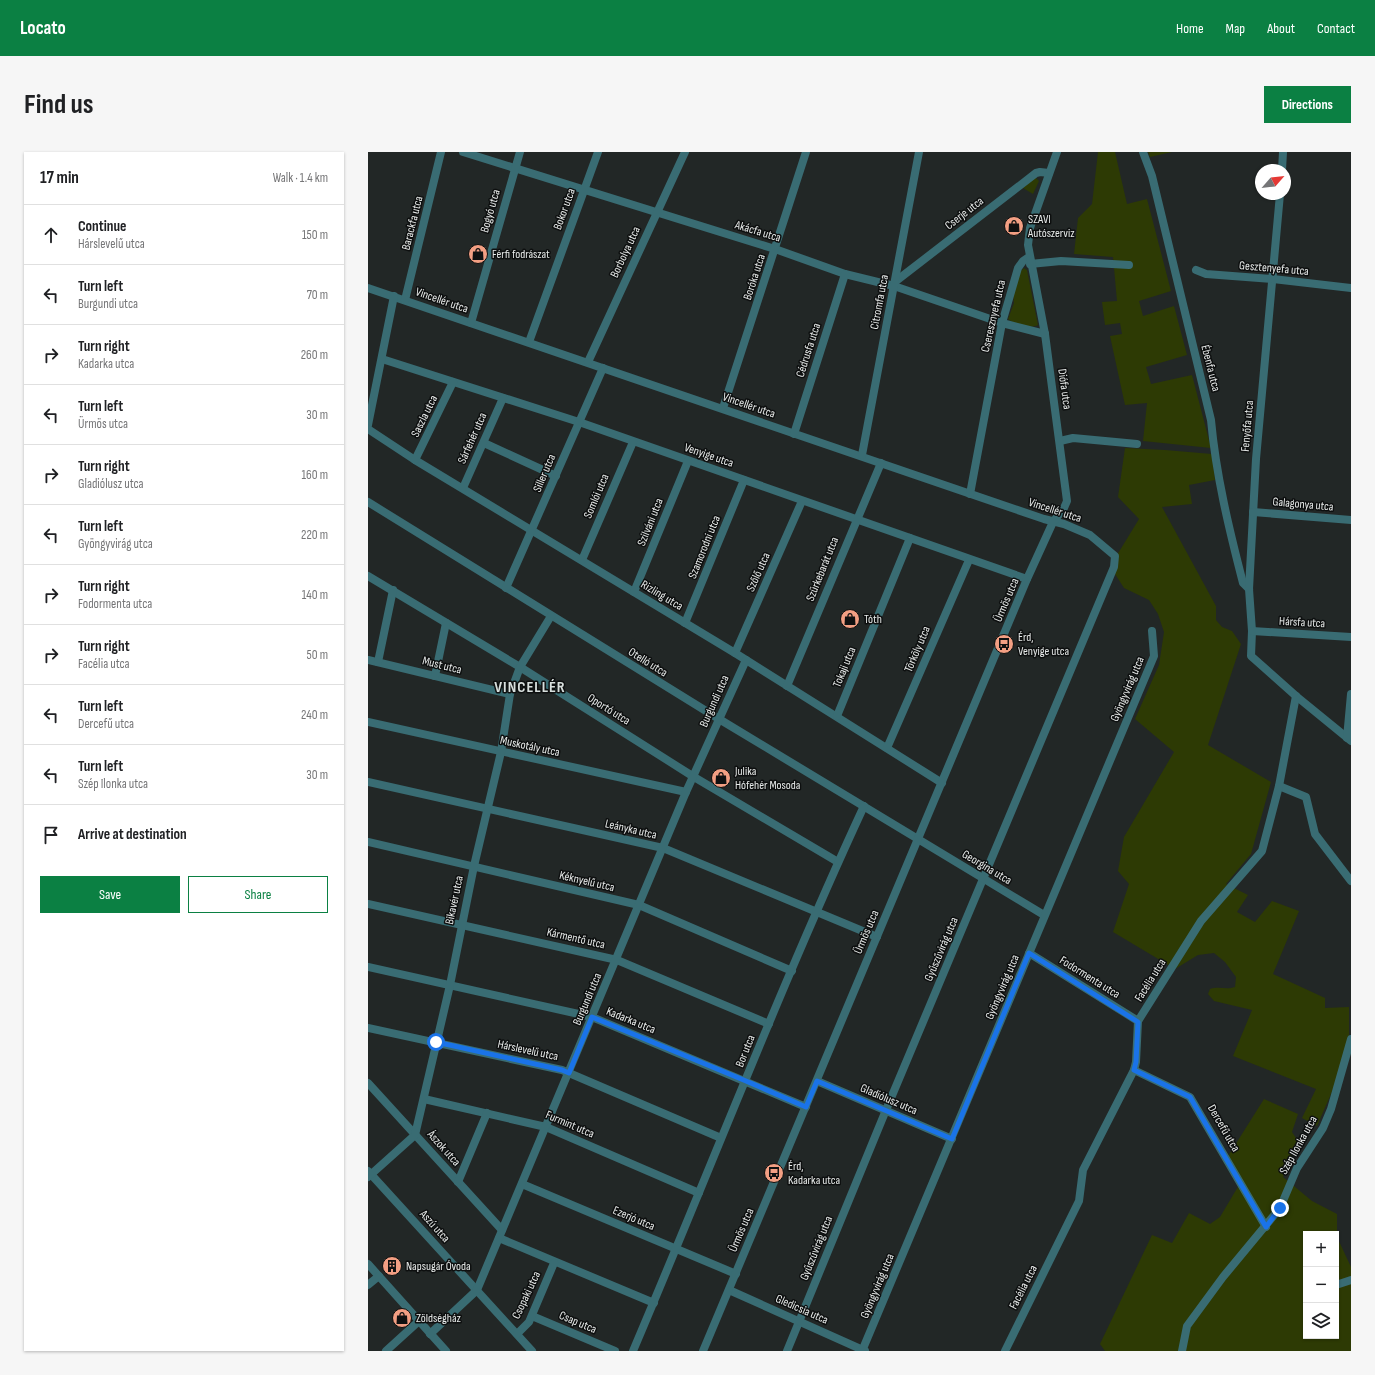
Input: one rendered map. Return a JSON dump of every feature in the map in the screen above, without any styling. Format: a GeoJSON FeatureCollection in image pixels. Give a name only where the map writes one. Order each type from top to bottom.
{"type":"FeatureCollection","features":[{"type":"Feature","properties":{"kind":"street","name":"Barackfa utca"},"geometry":{"type":"LineString","coordinates":[[405,300],[441,152]]}},
{"type":"Feature","properties":{"kind":"street","name":"Akácfa utca"},"geometry":{"type":"LineString","coordinates":[[463,152],[775,249],[845,274],[895,284],[1002,323],[1045,334]]}},
{"type":"Feature","properties":{"kind":"street","name":"Bogyó utca"},"geometry":{"type":"LineString","coordinates":[[471,323],[520,152]]}},
{"type":"Feature","properties":{"kind":"street","name":"Bokor utca"},"geometry":{"type":"LineString","coordinates":[[529,342],[598,152]]}},
{"type":"Feature","properties":{"kind":"street","name":"Borbolya utca"},"geometry":{"type":"LineString","coordinates":[[588,362],[684,152]]}},
{"type":"Feature","properties":{"kind":"street","name":"Boróka utca"},"geometry":{"type":"LineString","coordinates":[[723,408],[806,152]]}},
{"type":"Feature","properties":{"kind":"street","name":"Citromfa utca"},"geometry":{"type":"LineString","coordinates":[[862,455],[919,152]]}},
{"type":"Feature","properties":{"kind":"street"},"geometry":{"type":"LineString","coordinates":[[1057,152],[1030,228],[1028,245],[1030,260],[1129,265]]}},
{"type":"Feature","properties":{"kind":"street","name":"Ébenfa utca"},"geometry":{"type":"LineString","coordinates":[[1143,152],[1152,176],[1212,420],[1214,450],[1227,524],[1243,583],[1249,589]]}},
{"type":"Feature","properties":{"kind":"street"},"geometry":{"type":"LineString","coordinates":[[1282,164],[1283,152]]}},
{"type":"Feature","properties":{"kind":"street","name":"Cserje utca"},"geometry":{"type":"LineString","coordinates":[[895,284],[1036,173],[1049,174]]}},
{"type":"Feature","properties":{"kind":"street","name":"Fenyőfa utca"},"geometry":{"type":"LineString","coordinates":[[1280,200],[1256,459],[1249,589],[1252,631],[1251,656],[1296,696]]}},
{"type":"Feature","properties":{"kind":"street","name":"Cseresznyefa utca"},"geometry":{"type":"LineString","coordinates":[[970,494],[1002,323],[1018,268],[1023,261],[1030,260]]}},
{"type":"Feature","properties":{"kind":"street","name":"Diófa utca"},"geometry":{"type":"LineString","coordinates":[[1030,260],[1045,334],[1067,501],[1064,508],[1053,522]]}},
{"type":"Feature","properties":{"kind":"street","name":"Gesztenyefa utca"},"geometry":{"type":"LineString","coordinates":[[1196,270],[1206,274],[1273,279],[1351,288]]}},
{"type":"Feature","properties":{"kind":"street","name":"Cédrusfa utca"},"geometry":{"type":"LineString","coordinates":[[794,434],[845,274]]}},
{"type":"Feature","properties":{"kind":"street","name":"Vincellér utca"},"geometry":{"type":"LineString","coordinates":[[368,288],[723,408],[794,434],[862,455],[970,494],[1053,522],[1064,524],[1090,535],[1115,556]]}},
{"type":"Feature","properties":{"kind":"street"},"geometry":{"type":"LineString","coordinates":[[368,425],[394,296]]}},
{"type":"Feature","properties":{"kind":"street","name":"Venyige utca"},"geometry":{"type":"LineString","coordinates":[[382,359],[579,422],[969,560],[1028,579]]}},
{"type":"Feature","properties":{"kind":"street","name":"Siller utca"},"geometry":{"type":"LineString","coordinates":[[506,588],[603,368]]}},
{"type":"Feature","properties":{"kind":"street","name":"Saszla utca"},"geometry":{"type":"LineString","coordinates":[[415,460],[453,382]]}},
{"type":"Feature","properties":{"kind":"street","name":"Sárfehér utca"},"geometry":{"type":"LineString","coordinates":[[463,488],[503,398]]}},
{"type":"Feature","properties":{"kind":"street","name":"Rizling utca"},"geometry":{"type":"LineString","coordinates":[[368,429],[415,460],[735,653],[942,783]]}},
{"type":"Feature","properties":{"kind":"street"},"geometry":{"type":"LineString","coordinates":[[1060,441],[1073,438],[1137,444]]}},
{"type":"Feature","properties":{"kind":"street","name":"Somlói utca"},"geometry":{"type":"LineString","coordinates":[[582,560],[633,442]]}},
{"type":"Feature","properties":{"kind":"street"},"geometry":{"type":"LineString","coordinates":[[484,443],[556,476]]}},
{"type":"Feature","properties":{"kind":"street","name":"Szilváni utca"},"geometry":{"type":"LineString","coordinates":[[634,592],[688,461]]}},
{"type":"Feature","properties":{"kind":"street","name":"Szürkebarát utca"},"geometry":{"type":"LineString","coordinates":[[787,686],[856,519],[881,463]]}},
{"type":"Feature","properties":{"kind":"street","name":"Szamorodni utca"},"geometry":{"type":"LineString","coordinates":[[686,623],[744,480]]}},
{"type":"Feature","properties":{"kind":"street","name":"Szőlő utca"},"geometry":{"type":"LineString","coordinates":[[735,653],[802,501]]}},
{"type":"Feature","properties":{"kind":"street","name":"Otelló utca"},"geometry":{"type":"LineString","coordinates":[[368,502],[917,840]]}},
{"type":"Feature","properties":{"kind":"street","name":"Galagonya utca"},"geometry":{"type":"LineString","coordinates":[[1253,512],[1351,520]]}},
{"type":"Feature","properties":{"kind":"street","name":"Ürmös utca"},"geometry":{"type":"LineString","coordinates":[[703,1351],[917,840],[1053,522]]}},
{"type":"Feature","properties":{"kind":"street","name":"Tokaji utca"},"geometry":{"type":"LineString","coordinates":[[837,716],[910,538]]}},
{"type":"Feature","properties":{"kind":"street","name":"Gyűszűvirág utca"},"geometry":{"type":"LineString","coordinates":[[787,1351],[886,1110],[1114,567],[1115,556]]}},
{"type":"Feature","properties":{"kind":"street","name":"Törköly utca"},"geometry":{"type":"LineString","coordinates":[[887,748],[969,560]]}},
{"type":"Feature","properties":{"kind":"street","name":"Oportó utca"},"geometry":{"type":"LineString","coordinates":[[368,576],[520,667],[694,777],[838,862]]}},
{"type":"Feature","properties":{"kind":"street"},"geometry":{"type":"LineString","coordinates":[[378,662],[393,590]]}},
{"type":"Feature","properties":{"kind":"street","name":"Bikavér utca"},"geometry":{"type":"LineString","coordinates":[[415,1134],[450,985],[461,924],[501,752],[510,694],[520,667],[551,616]]}},
{"type":"Feature","properties":{"kind":"street"},"geometry":{"type":"LineString","coordinates":[[435,676],[446,623]]}},
{"type":"Feature","properties":{"kind":"street","name":"Gyöngyvirág utca"},"geometry":{"type":"LineString","coordinates":[[863,1351],[1044,915],[1154,656],[1152,631]]}},
{"type":"Feature","properties":{"kind":"street","name":"Hársfa utca"},"geometry":{"type":"LineString","coordinates":[[1252,631],[1351,637]]}},
{"type":"Feature","properties":{"kind":"street","name":"Must utca"},"geometry":{"type":"LineString","coordinates":[[368,660],[510,694]]}},
{"type":"Feature","properties":{"kind":"street","name":"Burgundi utca"},"geometry":{"type":"LineString","coordinates":[[430,1334],[476,1290],[617,960],[686,792],[746,660]]}},
{"type":"Feature","properties":{"kind":"street"},"geometry":{"type":"LineString","coordinates":[[1349,739],[1351,694]]}},
{"type":"Feature","properties":{"kind":"street"},"geometry":{"type":"LineString","coordinates":[[1296,696],[1349,739]]}},
{"type":"Feature","properties":{"kind":"street","name":"Facélia utca"},"geometry":{"type":"LineString","coordinates":[[1005,1351],[1079,1201],[1083,1170],[1134,1070],[1136,1062],[1138,1022],[1201,921],[1262,851],[1279,786],[1296,696]]}},
{"type":"Feature","properties":{"kind":"street","name":"Muskotály utca"},"geometry":{"type":"LineString","coordinates":[[368,722],[686,792]]}},
{"type":"Feature","properties":{"kind":"street","name":"Leányka utca"},"geometry":{"type":"LineString","coordinates":[[368,782],[663,848],[816,913],[877,937]]}},
{"type":"Feature","properties":{"kind":"street"},"geometry":{"type":"LineString","coordinates":[[1279,786],[1306,797],[1315,834],[1351,881]]}},
{"type":"Feature","properties":{"kind":"street","name":"Bor utca"},"geometry":{"type":"LineString","coordinates":[[633,1351],[816,913],[864,806]]}},
{"type":"Feature","properties":{"kind":"street","name":"Georgina utca"},"geometry":{"type":"LineString","coordinates":[[917,840],[1044,915]]}},
{"type":"Feature","properties":{"kind":"street","name":"Kéknyelű utca"},"geometry":{"type":"LineString","coordinates":[[368,842],[639,905],[792,971]]}},
{"type":"Feature","properties":{"kind":"street","name":"Kármentő utca"},"geometry":{"type":"LineString","coordinates":[[368,904],[617,960],[769,1024]]}},
{"type":"Feature","properties":{"kind":"street","name":"Fodormenta utca"},"geometry":{"type":"LineString","coordinates":[[1029,953],[1138,1022]]}},
{"type":"Feature","properties":{"kind":"street","name":"Kadarka utca"},"geometry":{"type":"LineString","coordinates":[[368,967],[592,1017],[806,1107]]}},
{"type":"Feature","properties":{"kind":"street","name":"Hárslevelű utca"},"geometry":{"type":"LineString","coordinates":[[368,1028],[562,1070],[721,1138]]}},
{"type":"Feature","properties":{"kind":"street","name":"Szép Ilonka utca"},"geometry":{"type":"LineString","coordinates":[[1182,1351],[1187,1326],[1223,1277],[1266,1227],[1280,1208],[1297,1168],[1327,1118],[1351,1040]]}},
{"type":"Feature","properties":{"kind":"street","name":"Dercefű utca"},"geometry":{"type":"LineString","coordinates":[[1134,1070],[1190,1097],[1266,1227]]}},
{"type":"Feature","properties":{"kind":"street","name":"Gladiólusz utca"},"geometry":{"type":"LineString","coordinates":[[817,1081],[952,1139]]}},
{"type":"Feature","properties":{"kind":"street","name":"Ászok utca"},"geometry":{"type":"LineString","coordinates":[[368,1082],[458,1182],[501,1234],[554,1263],[654,1303]]}},
{"type":"Feature","properties":{"kind":"street","name":"Furmint utca"},"geometry":{"type":"LineString","coordinates":[[424,1099],[546,1127],[699,1193]]}},
{"type":"Feature","properties":{"kind":"street"},"geometry":{"type":"LineString","coordinates":[[458,1182],[487,1113]]}},
{"type":"Feature","properties":{"kind":"street"},"geometry":{"type":"LineString","coordinates":[[369,1174],[415,1134]]}},
{"type":"Feature","properties":{"kind":"street","name":"Aszú utca"},"geometry":{"type":"LineString","coordinates":[[369,1174],[532,1351]]}},
{"type":"Feature","properties":{"kind":"street","name":"Ezerjó utca"},"geometry":{"type":"LineString","coordinates":[[522,1184],[736,1274]]}},
{"type":"Feature","properties":{"kind":"street","name":"Csopaki utca"},"geometry":{"type":"LineString","coordinates":[[517,1334],[524,1328],[532,1316],[554,1263]]}},
{"type":"Feature","properties":{"kind":"street"},"geometry":{"type":"LineString","coordinates":[[368,1264],[446,1351]]}},
{"type":"Feature","properties":{"kind":"street"},"geometry":{"type":"LineString","coordinates":[[368,1285],[379,1276]]}},
{"type":"Feature","properties":{"kind":"street"},"geometry":{"type":"LineString","coordinates":[[1339,1284],[1351,1280]]}},
{"type":"Feature","properties":{"kind":"street","name":"Gledicsia utca"},"geometry":{"type":"LineString","coordinates":[[729,1290],[800,1321],[863,1351]]}},
{"type":"Feature","properties":{"kind":"street","name":"Csap utca"},"geometry":{"type":"LineString","coordinates":[[532,1316],[615,1351]]}},
{"type":"Feature","properties":{"kind":"street"},"geometry":{"type":"LineString","coordinates":[[386,1351],[419,1321]]}},
{"type":"Feature","properties":{"kind":"green space"},"geometry":{"type":"Polygon","coordinates":[[[1098,152],[1115,152],[1127,204],[1147,199],[1171,291],[1139,301],[1143,316],[1174,306],[1187,355],[1146,367],[1151,384],[1192,375],[1211,448],[1143,441],[1147,403],[1125,405],[1110,336],[1122,334],[1120,323],[1105,325],[1102,302],[1117,301],[1113,257],[1074,254],[1078,218],[1092,204],[1098,152]]]}},
{"type":"Feature","properties":{"kind":"green space"},"geometry":{"type":"Polygon","coordinates":[[[1148,152],[1172,152],[1150,157],[1148,152]]]}},
{"type":"Feature","properties":{"kind":"green space"},"geometry":{"type":"Polygon","coordinates":[[[1035,177],[1039,181],[1033,194],[1023,188],[1035,177]]]}},
{"type":"Feature","properties":{"kind":"green space"},"geometry":{"type":"Polygon","coordinates":[[[1024,268],[1027,270],[1038,325],[1031,327],[1014,323],[1008,319],[1014,303],[1017,279],[1021,270],[1024,268]]]}},
{"type":"Feature","properties":{"kind":"green space"},"geometry":{"type":"Polygon","coordinates":[[[1125,448],[1212,454],[1215,480],[1189,485],[1192,504],[1162,507],[1216,606],[1216,620],[1222,627],[1232,631],[1241,644],[1208,745],[1271,782],[1251,854],[1226,884],[1248,895],[1237,912],[1255,922],[1272,901],[1299,911],[1273,974],[1325,998],[1325,1008],[1349,1007],[1349,1036],[1334,1087],[1317,1126],[1302,1118],[1316,1089],[1233,1056],[1252,1010],[1214,1001],[1208,994],[1210,989],[1235,987],[1236,977],[1225,962],[1214,953],[1198,955],[1175,969],[1113,932],[1129,884],[1118,871],[1124,837],[1174,752],[1135,719],[1159,665],[1164,632],[1158,614],[1149,600],[1124,588],[1115,574],[1117,555],[1139,519],[1118,497],[1125,448]]]}},
{"type":"Feature","properties":{"kind":"green space"},"geometry":{"type":"Polygon","coordinates":[[[1264,1099],[1298,1114],[1292,1132],[1298,1141],[1283,1177],[1312,1201],[1337,1214],[1337,1231],[1303,1231],[1303,1339],[1339,1339],[1339,1241],[1351,1267],[1351,1351],[1105,1351],[1100,1344],[1152,1235],[1172,1243],[1189,1213],[1210,1224],[1220,1217],[1239,1185],[1225,1161],[1264,1099]]]}},
{"type":"Feature","properties":{"kind":"place","name":"SZAVI Autószerviz"},"geometry":{"type":"Point","coordinates":[1014,226]}},
{"type":"Feature","properties":{"kind":"place","name":"Férfi fodrászat"},"geometry":{"type":"Point","coordinates":[478,254]}},
{"type":"Feature","properties":{"kind":"place","name":"Tóth"},"geometry":{"type":"Point","coordinates":[850,619]}},
{"type":"Feature","properties":{"kind":"place","name":"Érd, Venyige utca"},"geometry":{"type":"Point","coordinates":[1004,644]}},
{"type":"Feature","properties":{"kind":"place","name":"Julika Hófehér Mosoda"},"geometry":{"type":"Point","coordinates":[721,778]}},
{"type":"Feature","properties":{"kind":"place","name":"Érd, Kadarka utca"},"geometry":{"type":"Point","coordinates":[774,1173]}},
{"type":"Feature","properties":{"kind":"place","name":"Napsugár Óvoda"},"geometry":{"type":"Point","coordinates":[392,1266]}},
{"type":"Feature","properties":{"kind":"place","name":"Zöldségház"},"geometry":{"type":"Point","coordinates":[402,1318]}},
{"type":"Feature","properties":{"kind":"district","name":"VINCELLÉR"},"geometry":{"type":"Point","coordinates":[530,686]}},
{"type":"Feature","properties":{"kind":"route"},"geometry":{"type":"LineString","coordinates":[[436,1042],[562,1070],[569,1073],[592,1017],[806,1107],[817,1081],[952,1139],[1029,953],[1138,1022],[1136,1062],[1134,1070],[1190,1097],[1196,1104],[1266,1227],[1280,1208]]}}]}
